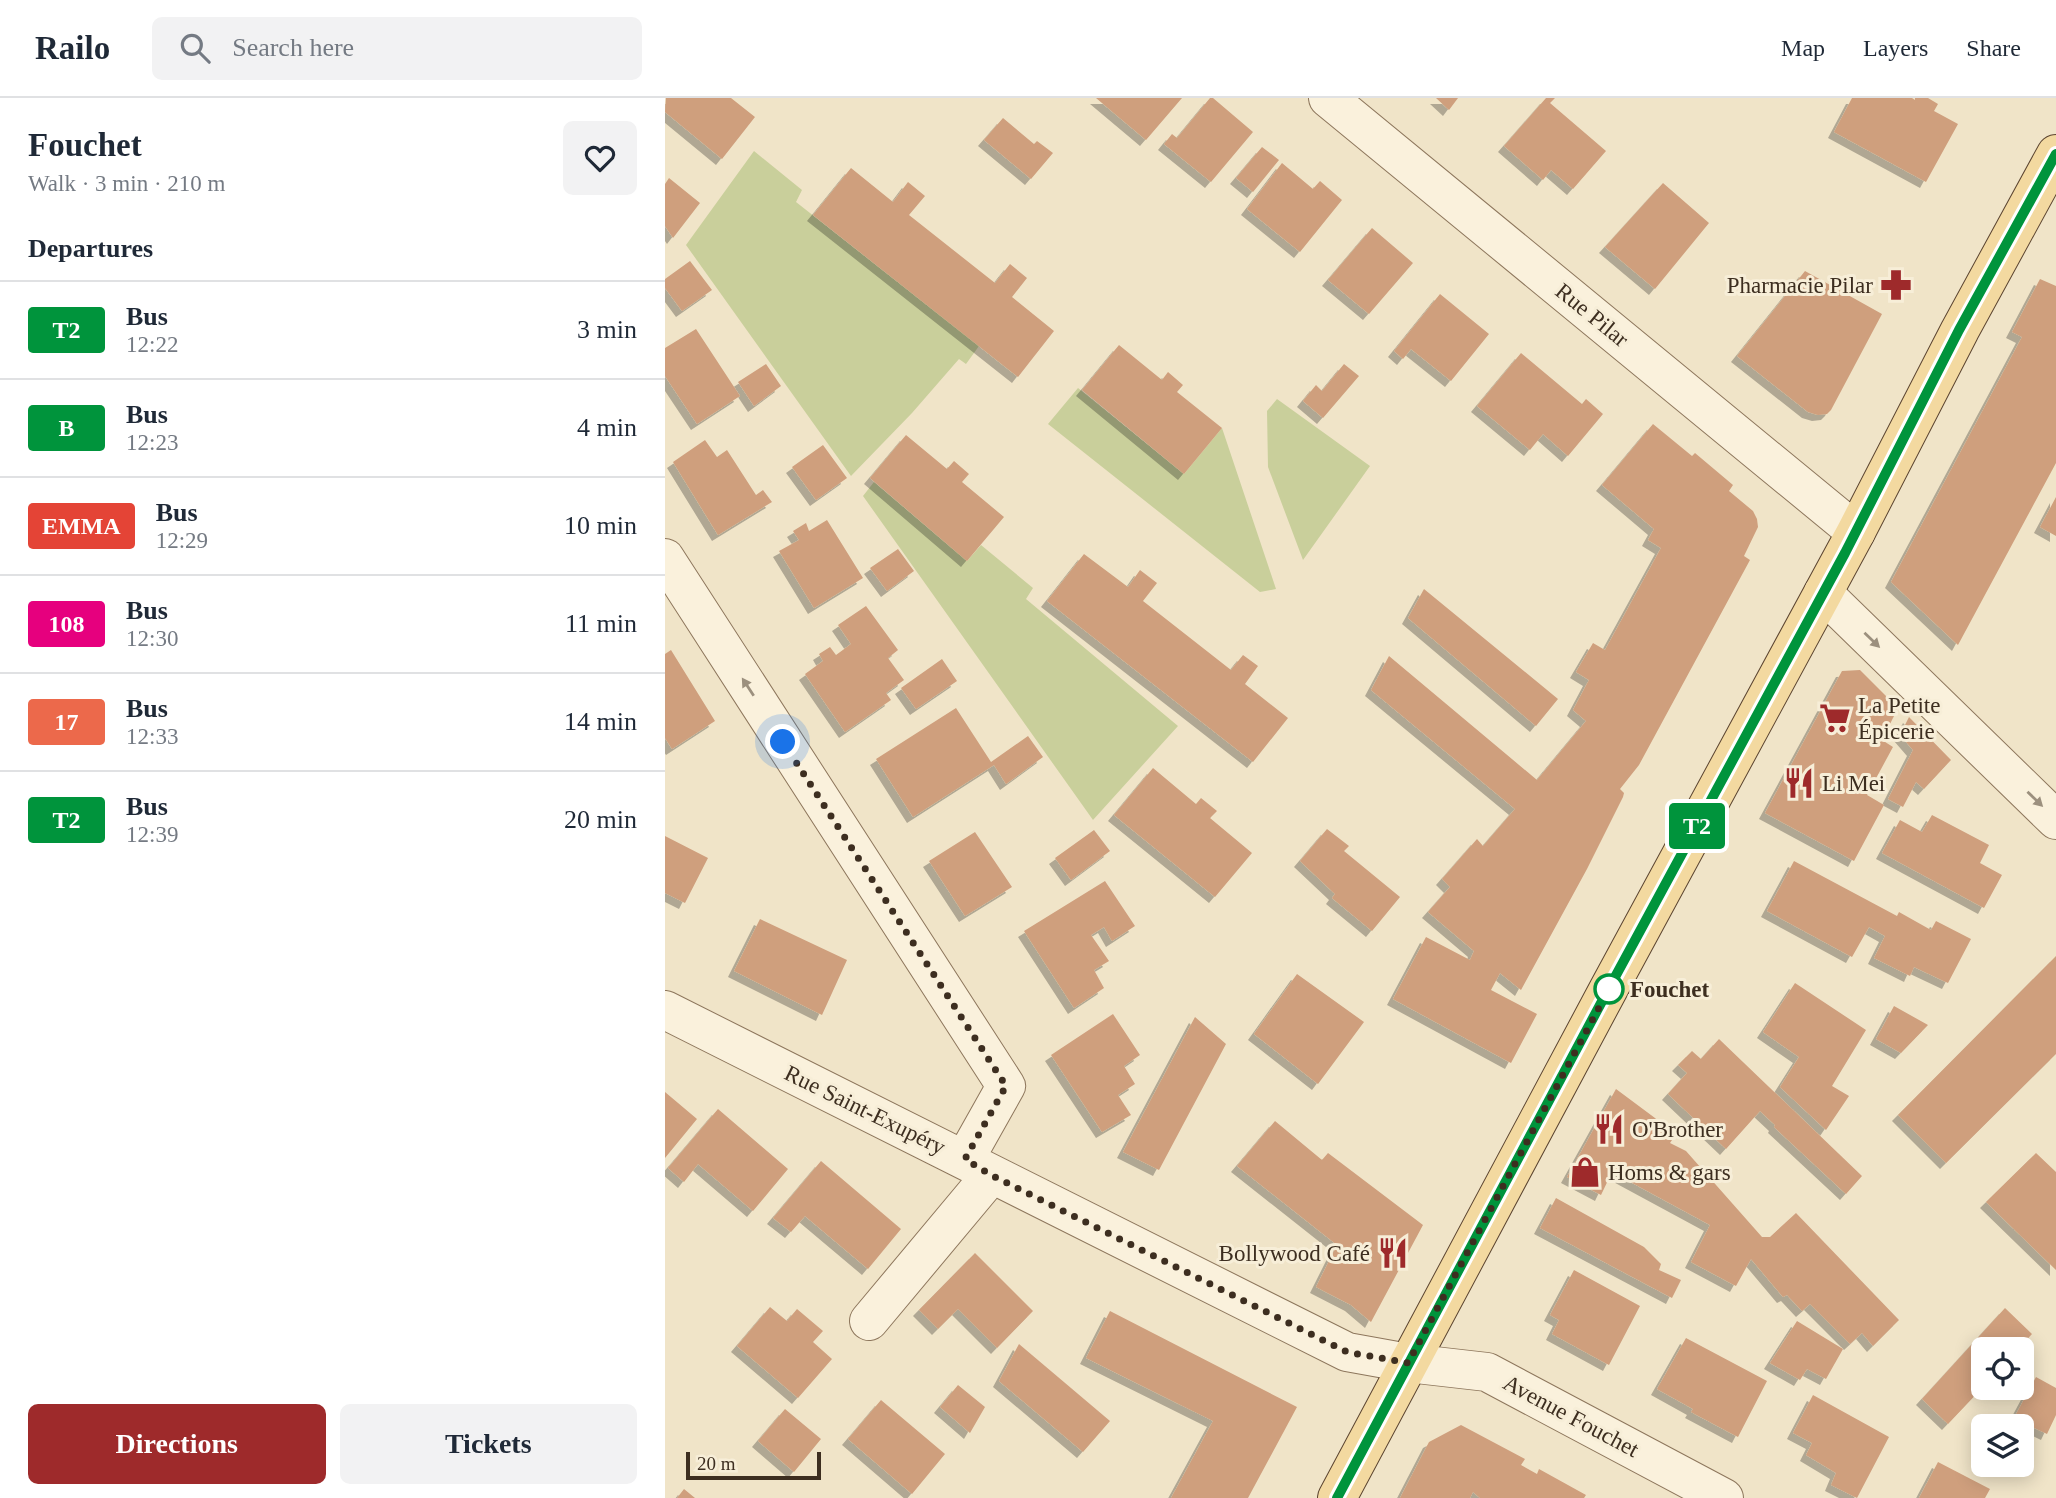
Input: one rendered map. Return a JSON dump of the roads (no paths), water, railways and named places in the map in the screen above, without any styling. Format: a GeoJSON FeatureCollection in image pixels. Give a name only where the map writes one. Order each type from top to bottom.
{"type":"FeatureCollection","features":[{"type":"Feature","properties":{"kind":"main road"},"geometry":{"type":"LineString","coordinates":[[1338,1498],[1408,1363],[1856,533],[1959,330],[2056,154]]}},
{"type":"Feature","properties":{"kind":"street","name":"Rue Pilar"},"geometry":{"type":"LineString","coordinates":[[1328,98],[1856,533]]}},
{"type":"Feature","properties":{"kind":"street"},"geometry":{"type":"LineString","coordinates":[[665,558],[1006,1086],[978,1167],[869,1321]]}},
{"type":"Feature","properties":{"kind":"street"},"geometry":{"type":"LineString","coordinates":[[1823,593],[2056,820]]}},
{"type":"Feature","properties":{"kind":"street","name":"Rue Saint-Exupéry"},"geometry":{"type":"LineString","coordinates":[[665,1010],[1347,1352],[1408,1363]]}},
{"type":"Feature","properties":{"kind":"street","name":"Avenue Fouchet"},"geometry":{"type":"LineString","coordinates":[[1408,1363],[1487,1372],[1724,1498]]}},
{"type":"Feature","properties":{"kind":"place","name":"Pharmacie Pilar"},"geometry":{"type":"Point","coordinates":[1896,285]}},
{"type":"Feature","properties":{"kind":"place","name":"La Petite Épicerie"},"geometry":{"type":"Point","coordinates":[1835,718]}},
{"type":"Feature","properties":{"kind":"place","name":"Li Mei"},"geometry":{"type":"Point","coordinates":[1799,783]}},
{"type":"Feature","properties":{"kind":"place","name":"Fouchet"},"geometry":{"type":"Point","coordinates":[1609,989]}},
{"type":"Feature","properties":{"kind":"place","name":"O'Brother"},"geometry":{"type":"Point","coordinates":[1609,1129]}},
{"type":"Feature","properties":{"kind":"place","name":"Homs & gars"},"geometry":{"type":"Point","coordinates":[1585,1172]}},
{"type":"Feature","properties":{"kind":"place","name":"Bollywood Café"},"geometry":{"type":"Point","coordinates":[1393,1253]}}]}
